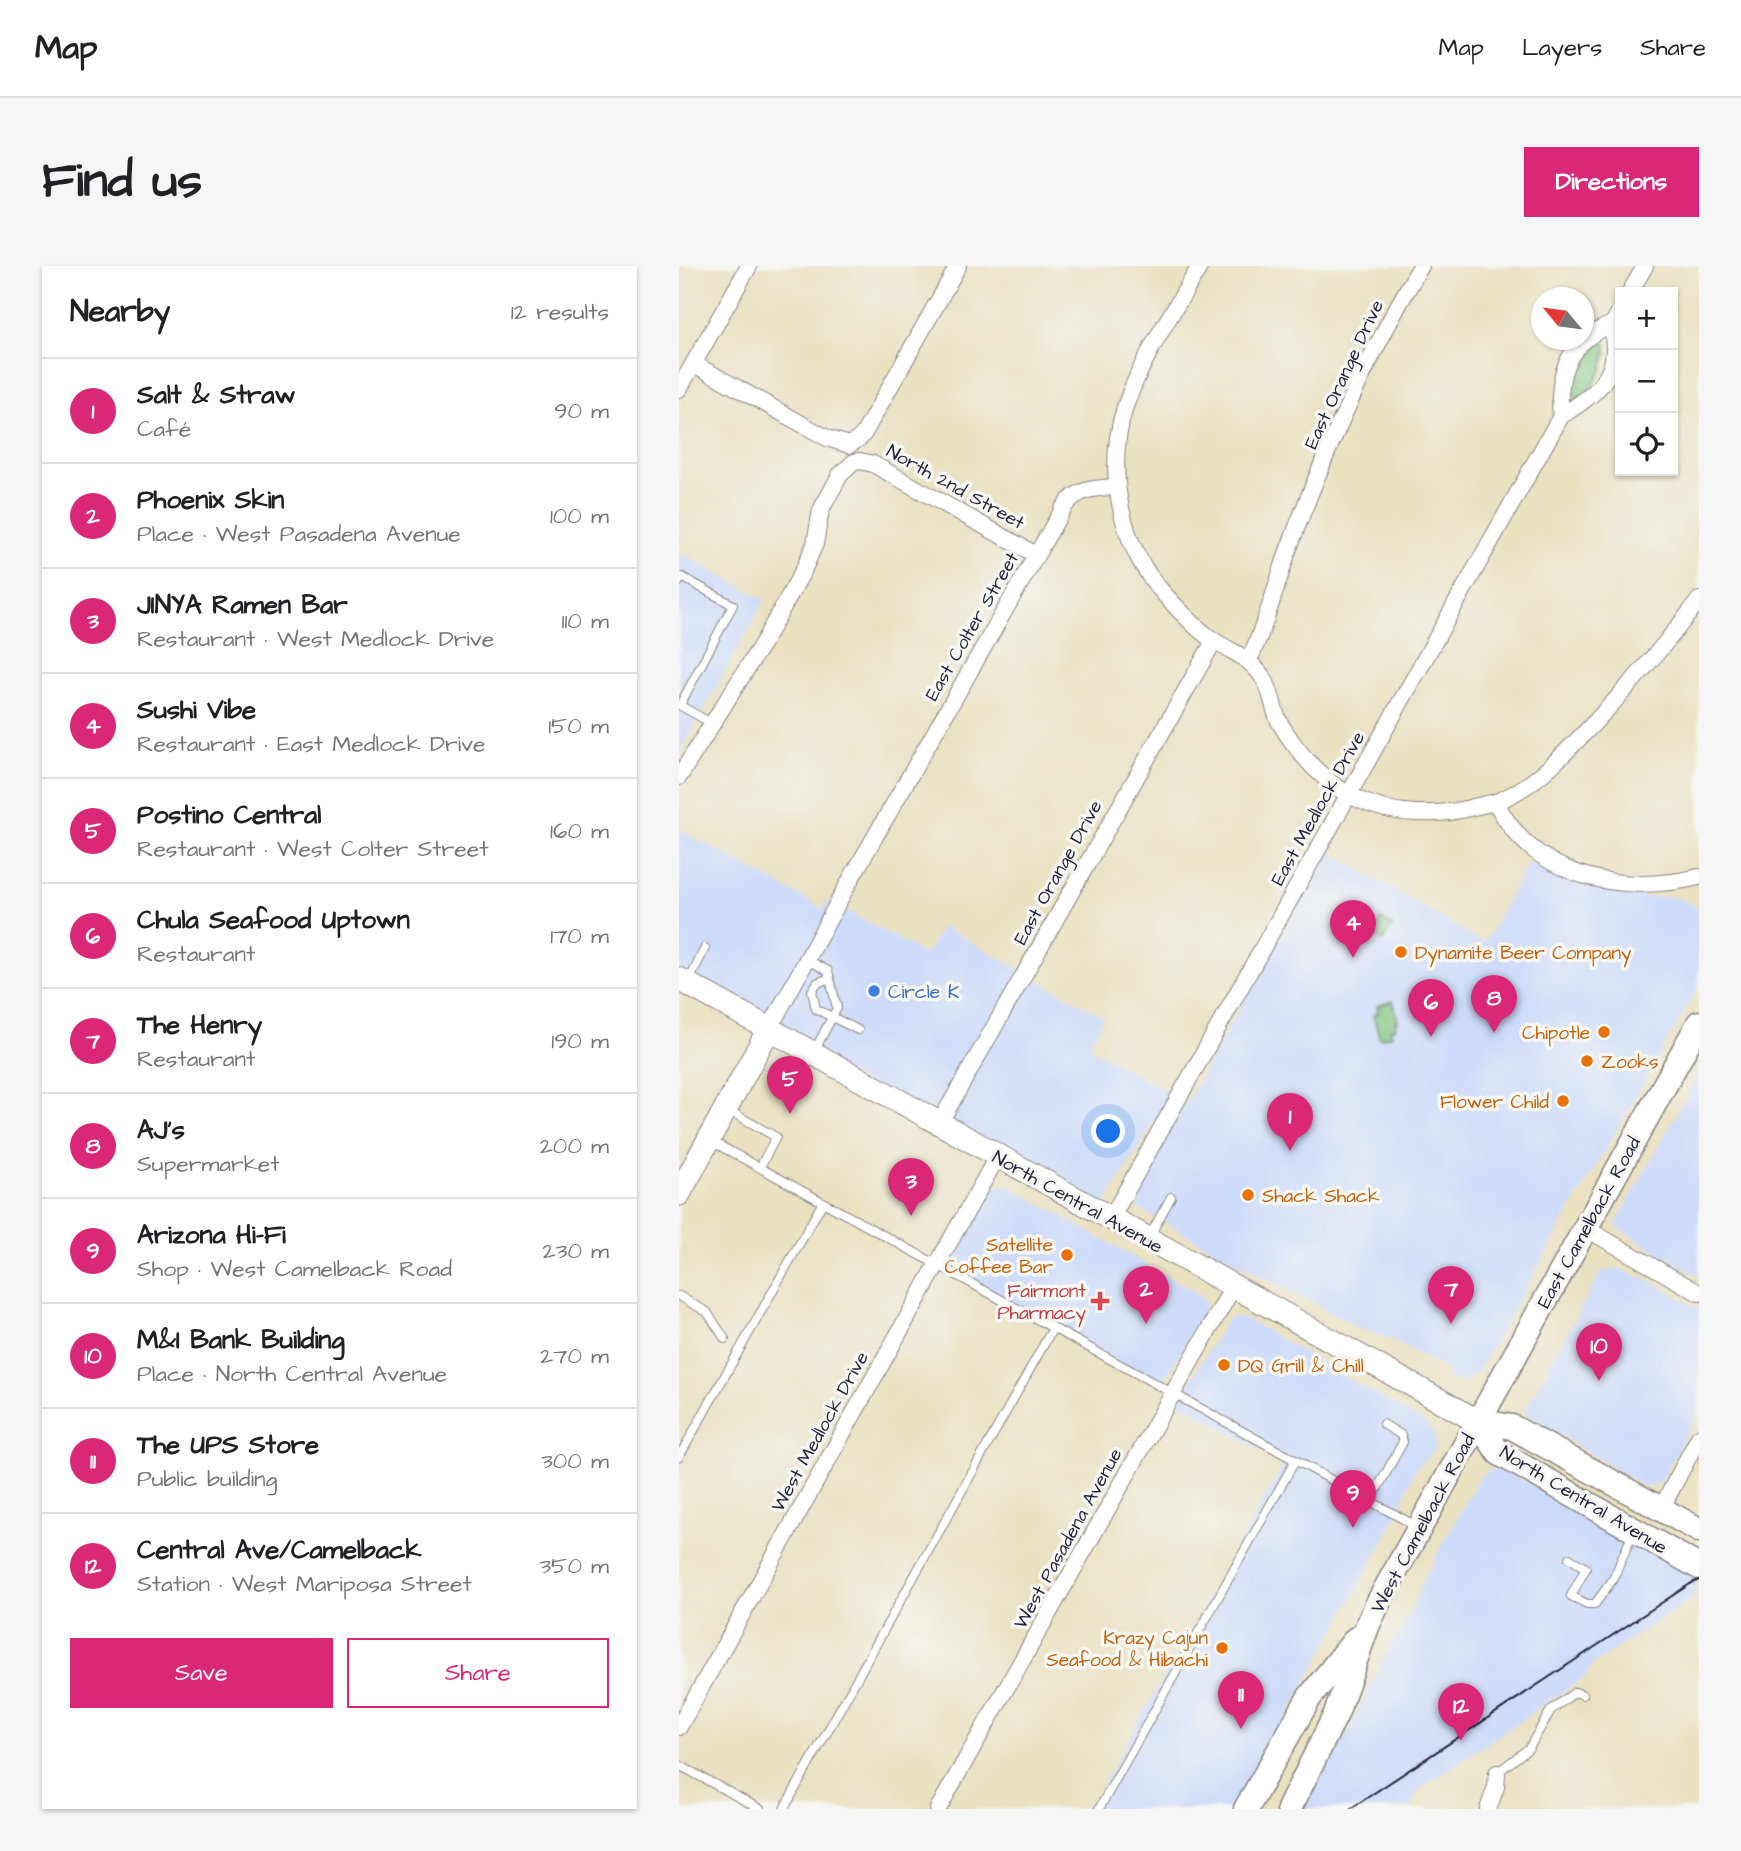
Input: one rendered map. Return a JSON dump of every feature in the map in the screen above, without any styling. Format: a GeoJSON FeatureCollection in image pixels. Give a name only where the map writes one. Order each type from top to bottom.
{"type":"FeatureCollection","features":[{"type":"Feature","properties":{"kind":"main road","name":"North Central Avenue"},"geometry":{"type":"LineString","coordinates":[[683,981],[1477,1421],[1512,1427],[1699,1530]]}},
{"type":"Feature","properties":{"kind":"main road","name":"East Camelback Road"},"geometry":{"type":"LineString","coordinates":[[1477,1421],[1699,1023]]}},
{"type":"Feature","properties":{"kind":"main road"},"geometry":{"type":"LineString","coordinates":[[679,1194],[769,1029]]}},
{"type":"Feature","properties":{"kind":"main road","name":"North Central Avenue"},"geometry":{"type":"LineString","coordinates":[[1477,1421],[1499,1453],[1699,1567]]}},
{"type":"Feature","properties":{"kind":"main road","name":"West Camelback Road"},"geometry":{"type":"LineString","coordinates":[[1289,1809],[1336,1714],[1368,1624],[1477,1421]]}},
{"type":"Feature","properties":{"kind":"main road","name":"West Camelback Road"},"geometry":{"type":"LineString","coordinates":[[1246,1809],[1309,1698],[1368,1624]]}},
{"type":"Feature","properties":{"kind":"main road"},"geometry":{"type":"LineString","coordinates":[[1299,1717],[1308,1734],[1305,1778]]}},
{"type":"Feature","properties":{"kind":"street"},"geometry":{"type":"LineString","coordinates":[[749,266],[684,376],[849,445],[864,433],[958,266]]}},
{"type":"Feature","properties":{"kind":"street"},"geometry":{"type":"LineString","coordinates":[[1200,266],[1148,357],[1126,406],[1117,450],[1117,487],[1129,537],[1145,568],[1166,596],[1214,641],[1249,660],[1265,679],[1279,722],[1305,761],[1347,796],[1382,809],[1416,813],[1450,812],[1496,802],[1513,795],[1529,785],[1575,743],[1636,678],[1699,600]]}},
{"type":"Feature","properties":{"kind":"street","name":"East Orange Drive"},"geometry":{"type":"LineString","coordinates":[[1249,660],[1264,629],[1310,494],[1367,366],[1421,266]]}},
{"type":"Feature","properties":{"kind":"street"},"geometry":{"type":"LineString","coordinates":[[1633,287],[1644,266]]}},
{"type":"Feature","properties":{"kind":"street","name":"East Medlock Drive"},"geometry":{"type":"LineString","coordinates":[[1561,416],[1559,392],[1564,370],[1572,353],[1591,334],[1615,318]]}},
{"type":"Feature","properties":{"kind":"street","name":"East Medlock Drive"},"geometry":{"type":"LineString","coordinates":[[1110,1220],[1561,416],[1594,394],[1605,381],[1613,364],[1615,333]]}},
{"type":"Feature","properties":{"kind":"street","name":"North 2nd Street"},"geometry":{"type":"LineString","coordinates":[[713,724],[764,641],[810,558],[821,510],[845,468],[854,462],[873,464],[1036,555]]}},
{"type":"Feature","properties":{"kind":"street","name":"East Colter Street"},"geometry":{"type":"LineString","coordinates":[[769,1029],[853,875],[1070,498],[1086,489],[1117,487]]}},
{"type":"Feature","properties":{"kind":"street","name":"East Orange Drive"},"geometry":{"type":"LineString","coordinates":[[939,1124],[1214,641]]}},
{"type":"Feature","properties":{"kind":"street"},"geometry":{"type":"LineString","coordinates":[[679,776],[713,724]]}},
{"type":"Feature","properties":{"kind":"street"},"geometry":{"type":"LineString","coordinates":[[1496,802],[1505,821],[1522,842],[1557,865],[1589,877],[1650,885],[1699,877]]}},
{"type":"Feature","properties":{"kind":"street","name":"West Medlock Drive"},"geometry":{"type":"LineString","coordinates":[[679,1727],[997,1157]]}},
{"type":"Feature","properties":{"kind":"street"},"geometry":{"type":"LineString","coordinates":[[1585,1228],[1698,1289]]}},
{"type":"Feature","properties":{"kind":"street","name":"West Pasadena Avenue"},"geometry":{"type":"LineString","coordinates":[[938,1809],[1233,1287]]}},
{"type":"Feature","properties":{"kind":"street"},"geometry":{"type":"LineString","coordinates":[[1661,1509],[1699,1437]]}},
{"type":"Feature","properties":{"kind":"street"},"geometry":{"type":"LineString","coordinates":[[1488,1809],[1496,1787],[1497,1773]]}},
{"type":"Feature","properties":{"kind":"lane"},"geometry":{"type":"LineString","coordinates":[[679,582],[682,577],[733,605],[680,705],[713,724]]}},
{"type":"Feature","properties":{"kind":"lane"},"geometry":{"type":"LineString","coordinates":[[683,981],[705,948]]}},
{"type":"Feature","properties":{"kind":"lane"},"geometry":{"type":"LineString","coordinates":[[793,1091],[837,1008],[828,971],[806,959]]}},
{"type":"Feature","properties":{"kind":"lane"},"geometry":{"type":"LineString","coordinates":[[830,978],[817,983],[812,991],[816,1009],[858,1030]]}},
{"type":"Feature","properties":{"kind":"lane"},"geometry":{"type":"LineString","coordinates":[[726,1109],[776,1138],[760,1167]]}},
{"type":"Feature","properties":{"kind":"lane"},"geometry":{"type":"LineString","coordinates":[[709,1139],[1418,1528]]}},
{"type":"Feature","properties":{"kind":"lane"},"geometry":{"type":"LineString","coordinates":[[1147,1240],[1171,1197]]}},
{"type":"Feature","properties":{"kind":"lane"},"geometry":{"type":"LineString","coordinates":[[679,1457],[823,1202]]}},
{"type":"Feature","properties":{"kind":"lane"},"geometry":{"type":"LineString","coordinates":[[679,1296],[707,1312],[725,1339]]}},
{"type":"Feature","properties":{"kind":"lane"},"geometry":{"type":"LineString","coordinates":[[784,1809],[1053,1328]]}},
{"type":"Feature","properties":{"kind":"lane"},"geometry":{"type":"LineString","coordinates":[[1370,1502],[1403,1442],[1397,1432],[1383,1424]]}},
{"type":"Feature","properties":{"kind":"lane"},"geometry":{"type":"LineString","coordinates":[[1098,1809],[1295,1461]]}},
{"type":"Feature","properties":{"kind":"lane"},"geometry":{"type":"LineString","coordinates":[[1569,1559],[1587,1568],[1571,1596],[1587,1604],[1595,1604],[1613,1579],[1634,1530]]}},
{"type":"Feature","properties":{"kind":"lane"},"geometry":{"type":"LineString","coordinates":[[1497,1773],[1529,1748],[1551,1710],[1575,1692],[1583,1695]]}},
{"type":"Feature","properties":{"kind":"lane"},"geometry":{"type":"LineString","coordinates":[[679,1765],[760,1809]]}},
{"type":"Feature","properties":{"kind":"shaded area"},"geometry":{"type":"Polygon","coordinates":[[[679,552],[765,600],[679,753],[679,552]]]}},
{"type":"Feature","properties":{"kind":"shaded area"},"geometry":{"type":"Polygon","coordinates":[[[679,829],[823,909],[828,900],[926,955],[942,926],[1104,1017],[1088,1047],[1171,1094],[1099,1214],[679,979],[679,829]]]}},
{"type":"Feature","properties":{"kind":"shaded area"},"geometry":{"type":"Polygon","coordinates":[[[1329,852],[1484,943],[1529,861],[1576,884],[1645,897],[1676,897],[1699,907],[1699,986],[1477,1373],[1463,1382],[1450,1379],[1442,1367],[1395,1341],[1361,1329],[1243,1266],[1138,1208],[1135,1203],[1136,1190],[1329,852]]]}},
{"type":"Feature","properties":{"kind":"shaded area"},"geometry":{"type":"Polygon","coordinates":[[[1699,1073],[1699,1276],[1698,1277],[1615,1226],[1699,1073]]]}},
{"type":"Feature","properties":{"kind":"shaded area"},"geometry":{"type":"Polygon","coordinates":[[[1007,1185],[1200,1295],[1205,1301],[1205,1310],[1160,1386],[946,1270],[991,1190],[1007,1185]]]}},
{"type":"Feature","properties":{"kind":"shaded area"},"geometry":{"type":"Polygon","coordinates":[[[1619,1268],[1660,1286],[1699,1310],[1699,1409],[1660,1483],[1645,1488],[1525,1413],[1601,1272],[1619,1268]]]}},
{"type":"Feature","properties":{"kind":"shaded area"},"geometry":{"type":"Polygon","coordinates":[[[1232,1317],[1244,1318],[1426,1424],[1436,1437],[1435,1449],[1415,1469],[1395,1520],[1235,1809],[1089,1809],[1284,1464],[1178,1402],[1226,1321],[1232,1317]]]}},
{"type":"Feature","properties":{"kind":"shaded area"},"geometry":{"type":"Polygon","coordinates":[[[1495,1468],[1502,1469],[1696,1573],[1695,1597],[1592,1665],[1585,1677],[1420,1789],[1409,1809],[1301,1809],[1346,1735],[1392,1642],[1403,1628],[1425,1577],[1480,1476],[1495,1468]]]}},
{"type":"Feature","properties":{"kind":"green space"},"geometry":{"type":"Polygon","coordinates":[[[1602,342],[1606,344],[1601,370],[1592,385],[1573,402],[1568,396],[1579,364],[1589,350],[1594,350],[1595,345],[1602,342]]]}},
{"type":"Feature","properties":{"kind":"green space"},"geometry":{"type":"Polygon","coordinates":[[[1381,919],[1392,926],[1383,941],[1372,934],[1381,919]]]}},
{"type":"Feature","properties":{"kind":"green space"},"geometry":{"type":"Polygon","coordinates":[[[1393,1001],[1398,1021],[1395,1022],[1396,1028],[1390,1029],[1392,1035],[1380,1038],[1373,1015],[1378,1013],[1377,1006],[1393,1001]]]}},
{"type":"Feature","properties":{"kind":"tram line"},"geometry":{"type":"LineString","coordinates":[[1350,1809],[1699,1580]]}},
{"type":"Feature","properties":{"kind":"place","name":"Dynamite Beer Company"},"geometry":{"type":"Point","coordinates":[1401,952]}},
{"type":"Feature","properties":{"kind":"place","name":"Sushi Vibe"},"geometry":{"type":"Point","coordinates":[1353,958]}},
{"type":"Feature","properties":{"kind":"place","name":"Circle K"},"geometry":{"type":"Point","coordinates":[874,991]}},
{"type":"Feature","properties":{"kind":"place","name":"Chipotle"},"geometry":{"type":"Point","coordinates":[1604,1032]}},
{"type":"Feature","properties":{"kind":"place","name":"AJ's"},"geometry":{"type":"Point","coordinates":[1494,1033]}},
{"type":"Feature","properties":{"kind":"place","name":"Chula Seafood Uptown"},"geometry":{"type":"Point","coordinates":[1431,1037]}},
{"type":"Feature","properties":{"kind":"place","name":"Zooks"},"geometry":{"type":"Point","coordinates":[1587,1061]}},
{"type":"Feature","properties":{"kind":"place","name":"Flower Child"},"geometry":{"type":"Point","coordinates":[1563,1101]}},
{"type":"Feature","properties":{"kind":"place","name":"Postino Central"},"geometry":{"type":"Point","coordinates":[790,1114]}},
{"type":"Feature","properties":{"kind":"place","name":"Salt & Straw"},"geometry":{"type":"Point","coordinates":[1290,1151]}},
{"type":"Feature","properties":{"kind":"place","name":"Shack Shack"},"geometry":{"type":"Point","coordinates":[1248,1195]}},
{"type":"Feature","properties":{"kind":"place","name":"JINYA Ramen Bar"},"geometry":{"type":"Point","coordinates":[911,1216]}},
{"type":"Feature","properties":{"kind":"place","name":"Satellite Coffee Bar"},"geometry":{"type":"Point","coordinates":[1067,1255]}},
{"type":"Feature","properties":{"kind":"place","name":"Fairmont Pharmacy"},"geometry":{"type":"Point","coordinates":[1100,1301]}},
{"type":"Feature","properties":{"kind":"place","name":"Phoenix Skin"},"geometry":{"type":"Point","coordinates":[1146,1324]}},
{"type":"Feature","properties":{"kind":"place","name":"The Henry"},"geometry":{"type":"Point","coordinates":[1451,1324]}},
{"type":"Feature","properties":{"kind":"place","name":"DQ Grill & Chill"},"geometry":{"type":"Point","coordinates":[1224,1365]}},
{"type":"Feature","properties":{"kind":"place","name":"M&I Bank Building"},"geometry":{"type":"Point","coordinates":[1599,1381]}},
{"type":"Feature","properties":{"kind":"place","name":"Arizona Hi-Fi"},"geometry":{"type":"Point","coordinates":[1353,1528]}},
{"type":"Feature","properties":{"kind":"place","name":"Krazy Cajun Seafood & Hibachi"},"geometry":{"type":"Point","coordinates":[1222,1648]}},
{"type":"Feature","properties":{"kind":"place","name":"The UPS Store"},"geometry":{"type":"Point","coordinates":[1241,1729]}},
{"type":"Feature","properties":{"kind":"place","name":"Central Ave/Camelback"},"geometry":{"type":"Point","coordinates":[1461,1741]}}]}
